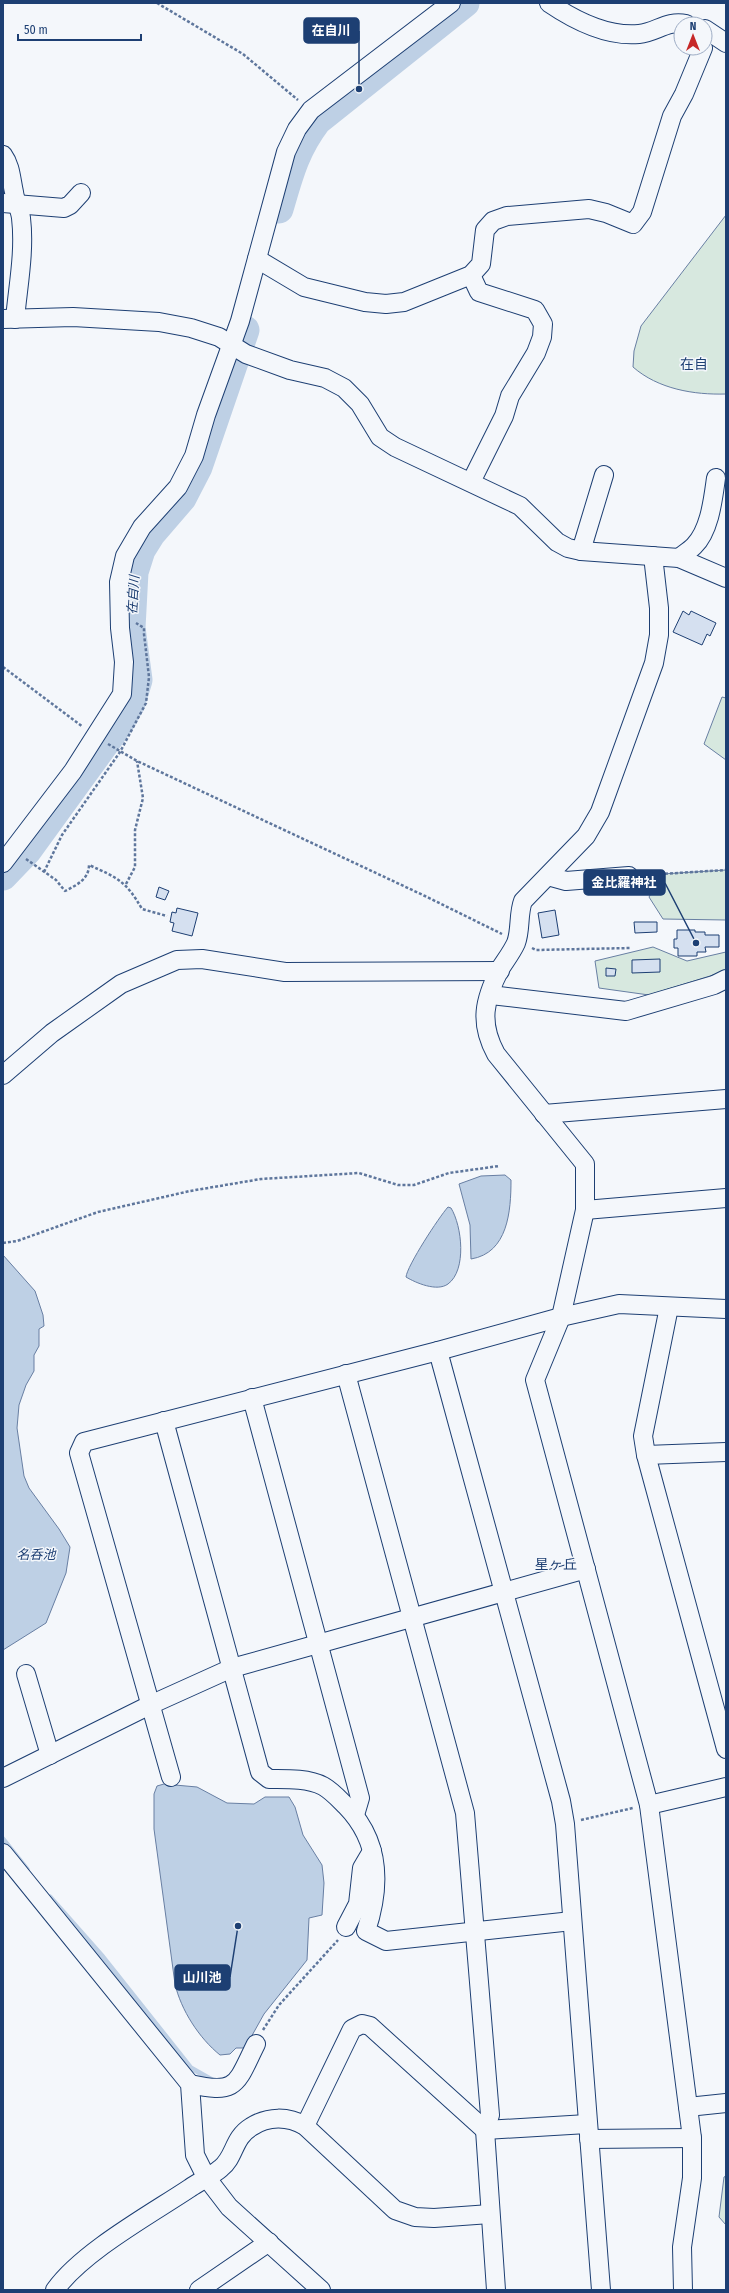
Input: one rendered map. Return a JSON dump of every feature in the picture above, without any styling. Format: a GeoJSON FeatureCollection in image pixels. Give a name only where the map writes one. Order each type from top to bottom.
{"type":"FeatureCollection","features":[{"type":"Feature","properties":{"kind":"street"},"geometry":{"type":"LineString","coordinates":[[9,856],[74,771],[122,694],[124,662],[120,628],[119,582],[125,556],[142,528],[178,487],[194,456],[206,415],[232,346],[286,152],[297,129],[311,110],[451,3]]}},
{"type":"Feature","properties":{"kind":"street"},"geometry":{"type":"LineString","coordinates":[[549,3],[594,27],[617,34],[640,34],[673,23]]}},
{"type":"Feature","properties":{"kind":"street"},"geometry":{"type":"LineString","coordinates":[[713,37],[726,43]]}},
{"type":"Feature","properties":{"kind":"street"},"geometry":{"type":"LineString","coordinates":[[257,259],[304,287],[365,302],[386,304],[404,302],[471,275],[481,264],[485,230],[493,221],[514,216],[589,209],[633,224],[642,212],[672,116],[684,94],[700,56]]}},
{"type":"Feature","properties":{"kind":"street"},"geometry":{"type":"LineString","coordinates":[[3,155],[8,162],[14,194],[11,203]]}},
{"type":"Feature","properties":{"kind":"street"},"geometry":{"type":"LineString","coordinates":[[11,203],[64,208],[70,205],[81,193]]}},
{"type":"Feature","properties":{"kind":"street"},"geometry":{"type":"LineString","coordinates":[[11,203],[21,219],[22,258],[9,319],[73,317],[159,322],[191,328],[219,337],[246,354],[290,370],[325,378],[344,388],[360,404],[380,437],[395,447],[520,506],[557,542],[568,548],[581,551],[679,558],[726,578]]}},
{"type":"Feature","properties":{"kind":"street"},"geometry":{"type":"LineString","coordinates":[[471,275],[479,292],[535,310],[543,324],[542,337],[536,353],[510,396],[504,416],[471,482]]}},
{"type":"Feature","properties":{"kind":"street"},"geometry":{"type":"LineString","coordinates":[[581,551],[604,475]]}},
{"type":"Feature","properties":{"kind":"street"},"geometry":{"type":"LineString","coordinates":[[679,558],[695,546],[704,529],[713,499],[716,478]]}},
{"type":"Feature","properties":{"kind":"street"},"geometry":{"type":"LineString","coordinates":[[653,556],[659,608],[658,635],[654,663],[600,812],[586,836],[524,900],[519,912],[516,942],[500,971],[484,1017],[488,1038],[496,1054],[585,1164],[585,1210],[561,1317],[535,1380],[648,1805],[692,2138],[692,2178],[682,2247],[683,2290]]}},
{"type":"Feature","properties":{"kind":"street"},"geometry":{"type":"LineString","coordinates":[[548,876],[566,881],[628,876]]}},
{"type":"Feature","properties":{"kind":"street"},"geometry":{"type":"LineString","coordinates":[[3,1075],[52,1033],[121,984],[177,960],[202,959],[285,972],[500,971]]}},
{"type":"Feature","properties":{"kind":"street"},"geometry":{"type":"LineString","coordinates":[[491,995],[626,1011],[726,979]]}},
{"type":"Feature","properties":{"kind":"street"},"geometry":{"type":"LineString","coordinates":[[544,1114],[726,1099]]}},
{"type":"Feature","properties":{"kind":"street"},"geometry":{"type":"LineString","coordinates":[[585,1210],[726,1198]]}},
{"type":"Feature","properties":{"kind":"street"},"geometry":{"type":"LineString","coordinates":[[171,1777],[79,1453],[84,1442],[438,1351],[561,1317],[619,1304],[726,1309]]}},
{"type":"Feature","properties":{"kind":"street"},"geometry":{"type":"LineString","coordinates":[[670,1307],[643,1436],[646,1455],[726,1749]]}},
{"type":"Feature","properties":{"kind":"street"},"geometry":{"type":"LineString","coordinates":[[438,1351],[561,1801],[565,1824],[601,2290]]}},
{"type":"Feature","properties":{"kind":"street"},"geometry":{"type":"LineString","coordinates":[[346,1374],[411,1617],[466,1813],[474,1931],[490,2115],[485,2130],[496,2290]]}},
{"type":"Feature","properties":{"kind":"street"},"geometry":{"type":"LineString","coordinates":[[252,1398],[360,1798],[354,1815]]}},
{"type":"Feature","properties":{"kind":"street"},"geometry":{"type":"LineString","coordinates":[[164,1421],[260,1772],[269,1779],[286,1778],[323,1786],[354,1815],[366,1834],[375,1861],[377,1884],[374,1906],[366,1931],[386,1941],[572,1921]]}},
{"type":"Feature","properties":{"kind":"street"},"geometry":{"type":"LineString","coordinates":[[646,1455],[726,1452]]}},
{"type":"Feature","properties":{"kind":"street"},"geometry":{"type":"LineString","coordinates":[[3,1778],[150,1705],[232,1668],[319,1642],[586,1569]]}},
{"type":"Feature","properties":{"kind":"street"},"geometry":{"type":"LineString","coordinates":[[27,1673],[50,1755]]}},
{"type":"Feature","properties":{"kind":"street"},"geometry":{"type":"LineString","coordinates":[[648,1805],[726,1786]]}},
{"type":"Feature","properties":{"kind":"street"},"geometry":{"type":"LineString","coordinates":[[346,1927],[358,1904],[362,1868],[372,1851]]}},
{"type":"Feature","properties":{"kind":"street"},"geometry":{"type":"LineString","coordinates":[[3,1853],[190,2084],[195,2155],[206,2177],[229,2207],[321,2290]]}},
{"type":"Feature","properties":{"kind":"street"},"geometry":{"type":"LineString","coordinates":[[305,2126],[352,2029],[362,2024],[370,2026],[485,2130],[588,2131],[692,2138]]}},
{"type":"Feature","properties":{"kind":"street"},"geometry":{"type":"LineString","coordinates":[[190,2084],[208,2088],[224,2089],[234,2084],[256,2044]]}},
{"type":"Feature","properties":{"kind":"street"},"geometry":{"type":"LineString","coordinates":[[688,2107],[726,2103]]}},
{"type":"Feature","properties":{"kind":"street"},"geometry":{"type":"LineString","coordinates":[[55,2290],[93,2254],[222,2167],[238,2138],[251,2127],[266,2120],[281,2118],[297,2121],[305,2126],[395,2210],[415,2217],[434,2218],[490,2214]]}},
{"type":"Feature","properties":{"kind":"street"},"geometry":{"type":"LineString","coordinates":[[199,2290],[269,2242]]}},
{"type":"Feature","properties":{"kind":"path"},"geometry":{"type":"LineString","coordinates":[[157,3],[243,54],[311,110]]}},
{"type":"Feature","properties":{"kind":"path"},"geometry":{"type":"LineString","coordinates":[[3,667],[95,736],[137,761],[425,896],[516,942],[536,950],[631,948]]}},
{"type":"Feature","properties":{"kind":"path"},"geometry":{"type":"LineString","coordinates":[[126,884],[135,866],[135,830],[143,798],[137,761]]}},
{"type":"Feature","properties":{"kind":"path"},"geometry":{"type":"LineString","coordinates":[[9,856],[56,880],[65,891],[79,884],[89,873],[89,865],[114,876],[126,884],[142,909],[167,916]]}},
{"type":"Feature","properties":{"kind":"path"},"geometry":{"type":"LineString","coordinates":[[628,876],[726,870]]}},
{"type":"Feature","properties":{"kind":"path"},"geometry":{"type":"LineString","coordinates":[[3,1243],[17,1241],[98,1212],[190,1191],[261,1179],[359,1173],[398,1185],[414,1185],[449,1173],[499,1166]]}},
{"type":"Feature","properties":{"kind":"path"},"geometry":{"type":"LineString","coordinates":[[565,1824],[648,1805]]}},
{"type":"Feature","properties":{"kind":"path"},"geometry":{"type":"LineString","coordinates":[[256,2044],[279,2005],[334,1946],[346,1927]]}},
{"type":"Feature","properties":{"kind":"shaded area"},"geometry":{"type":"Polygon","coordinates":[[[726,215],[726,394],[689,392],[654,381],[633,367],[634,351],[641,326],[726,215]]]}},
{"type":"Feature","properties":{"kind":"shaded area"},"geometry":{"type":"Polygon","coordinates":[[[722,697],[726,698],[726,760],[704,744],[722,697]]]}},
{"type":"Feature","properties":{"kind":"shaded area"},"geometry":{"type":"Polygon","coordinates":[[[726,870],[726,920],[663,919],[649,897],[662,874],[726,870]]]}},
{"type":"Feature","properties":{"kind":"shaded area"},"geometry":{"type":"Polygon","coordinates":[[[653,947],[687,961],[726,952],[726,971],[649,995],[599,988],[595,961],[653,947]]]}},
{"type":"Feature","properties":{"kind":"shaded area"},"geometry":{"type":"Polygon","coordinates":[[[726,2176],[726,2225],[719,2217],[724,2177],[726,2176]]]}},
{"type":"Feature","properties":{"kind":"water"},"geometry":{"type":"Polygon","coordinates":[[[505,1175],[511,1180],[511,1192],[505,1229],[500,1240],[493,1248],[483,1255],[471,1259],[470,1225],[459,1184],[481,1176],[505,1175]]]}},
{"type":"Feature","properties":{"kind":"water"},"geometry":{"type":"Polygon","coordinates":[[[448,1207],[451,1208],[455,1216],[460,1236],[461,1248],[458,1269],[448,1284],[443,1286],[433,1287],[415,1282],[406,1277],[408,1271],[417,1253],[448,1207]]]}},
{"type":"Feature","properties":{"kind":"water","name":"名呑池"},"geometry":{"type":"Polygon","coordinates":[[[3,1255],[35,1291],[43,1315],[44,1326],[39,1329],[39,1346],[34,1355],[34,1371],[26,1385],[19,1405],[17,1428],[24,1476],[29,1488],[59,1529],[70,1547],[66,1573],[46,1623],[3,1650],[3,1255]]]}},
{"type":"Feature","properties":{"kind":"water"},"geometry":{"type":"Polygon","coordinates":[[[164,1784],[197,1787],[227,1803],[254,1804],[265,1797],[289,1797],[295,1807],[303,1835],[322,1865],[324,1883],[322,1915],[309,1918],[307,1960],[264,2014],[245,2048],[236,2048],[230,2054],[220,2055],[198,2032],[186,2013],[175,1984],[154,1829],[154,1794],[157,1786],[164,1784]]]}},
{"type":"Feature","properties":{"kind":"building"},"geometry":{"type":"Polygon","coordinates":[[[683,611],[689,615],[691,611],[716,623],[710,636],[707,634],[702,645],[673,632],[683,611]]]}},
{"type":"Feature","properties":{"kind":"building"},"geometry":{"type":"Polygon","coordinates":[[[159,887],[169,891],[165,900],[156,897],[159,887]]]}},
{"type":"Feature","properties":{"kind":"building"},"geometry":{"type":"Polygon","coordinates":[[[177,908],[198,913],[192,936],[172,931],[174,923],[170,922],[172,912],[176,913],[177,908]]]}},
{"type":"Feature","properties":{"kind":"building"},"geometry":{"type":"Polygon","coordinates":[[[555,910],[559,935],[542,938],[538,913],[555,910]]]}},
{"type":"Feature","properties":{"kind":"building"},"geometry":{"type":"Polygon","coordinates":[[[634,922],[657,922],[657,932],[635,933],[634,922]]]}},
{"type":"Feature","properties":{"kind":"building"},"geometry":{"type":"Polygon","coordinates":[[[677,930],[695,930],[695,932],[705,932],[705,935],[719,935],[719,947],[705,947],[706,952],[697,952],[697,956],[678,956],[678,948],[674,948],[674,939],[677,939],[677,930]]]}},
{"type":"Feature","properties":{"kind":"building"},"geometry":{"type":"Polygon","coordinates":[[[660,959],[660,972],[632,973],[632,960],[660,959]]]}},
{"type":"Feature","properties":{"kind":"building"},"geometry":{"type":"Polygon","coordinates":[[[606,968],[616,969],[615,976],[606,976],[606,968]]]}},
{"type":"Feature","properties":{"kind":"waterway","name":"在自川"},"geometry":{"type":"LineString","coordinates":[[279,209],[298,153],[303,142],[317,121],[465,3]]}},
{"type":"Feature","properties":{"kind":"waterway","name":"在自川"},"geometry":{"type":"LineString","coordinates":[[3,876],[27,851],[119,724],[131,703],[138,680],[131,628],[134,572],[141,550],[151,534],[182,498],[198,467],[245,330]]}},
{"type":"Feature","properties":{"kind":"waterway"},"geometry":{"type":"LineString","coordinates":[[3,1839],[27,1869]]}},
{"type":"Feature","properties":{"kind":"waterway"},"geometry":{"type":"LineString","coordinates":[[50,1897],[103,1957],[191,2068],[214,2081]]}},
{"type":"Feature","properties":{"kind":"place","name":"在自川"},"geometry":{"type":"Point","coordinates":[359,89]}},
{"type":"Feature","properties":{"kind":"place","name":"金比羅神社"},"geometry":{"type":"Point","coordinates":[696,943]}},
{"type":"Feature","properties":{"kind":"place","name":"山川池"},"geometry":{"type":"Point","coordinates":[238,1926]}},
{"type":"Feature","properties":{"kind":"district","name":"在自"},"geometry":{"type":"Point","coordinates":[694,364]}},
{"type":"Feature","properties":{"kind":"district","name":"星ヶ丘"},"geometry":{"type":"Point","coordinates":[556,1564]}}]}
